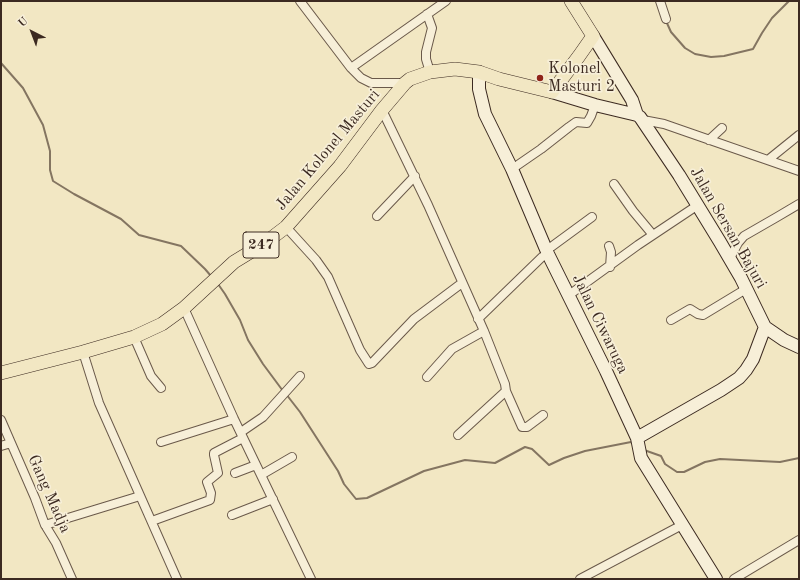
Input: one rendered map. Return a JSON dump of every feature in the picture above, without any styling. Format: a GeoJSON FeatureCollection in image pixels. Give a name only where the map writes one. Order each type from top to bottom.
{"type":"FeatureCollection","features":[{"type":"Feature","properties":{"kind":"main road"},"geometry":{"type":"LineString","coordinates":[[552,92],[593,36],[571,1]]}},
{"type":"Feature","properties":{"kind":"main road","name":"Jalan Kolonel Masturi"},"geometry":{"type":"LineString","coordinates":[[1,373],[134,337],[162,324],[184,308],[234,262],[265,243],[286,227],[340,166],[382,110],[410,79],[430,72],[455,68],[479,72],[499,79],[552,92]]}},
{"type":"Feature","properties":{"kind":"street"},"geometry":{"type":"LineString","coordinates":[[300,1],[351,68],[361,78],[367,82],[405,83]]}},
{"type":"Feature","properties":{"kind":"street"},"geometry":{"type":"LineString","coordinates":[[351,68],[446,1]]}},
{"type":"Feature","properties":{"kind":"street"},"geometry":{"type":"LineString","coordinates":[[660,1],[666,19]]}},
{"type":"Feature","properties":{"kind":"street"},"geometry":{"type":"LineString","coordinates":[[428,14],[432,28],[426,52],[426,59],[430,72]]}},
{"type":"Feature","properties":{"kind":"street","name":"Jalan Sersan Bajuri"},"geometry":{"type":"LineString","coordinates":[[593,36],[632,100],[640,118],[698,205],[730,258],[765,327],[784,340],[799,347]]}},
{"type":"Feature","properties":{"kind":"street","name":"Jalan Ciwaruga"},"geometry":{"type":"LineString","coordinates":[[479,72],[479,89],[483,108],[512,170],[547,252],[637,438],[644,465],[716,579]]}},
{"type":"Feature","properties":{"kind":"street"},"geometry":{"type":"LineString","coordinates":[[552,92],[664,124],[799,171]]}},
{"type":"Feature","properties":{"kind":"street"},"geometry":{"type":"LineString","coordinates":[[512,170],[576,122],[587,123],[595,105]]}},
{"type":"Feature","properties":{"kind":"street"},"geometry":{"type":"LineString","coordinates":[[382,110],[416,176],[484,331],[502,375],[506,391],[522,427],[527,427],[543,415]]}},
{"type":"Feature","properties":{"kind":"street"},"geometry":{"type":"LineString","coordinates":[[709,140],[722,128]]}},
{"type":"Feature","properties":{"kind":"street"},"geometry":{"type":"LineString","coordinates":[[768,160],[799,135]]}},
{"type":"Feature","properties":{"kind":"street"},"geometry":{"type":"LineString","coordinates":[[377,216],[416,176]]}},
{"type":"Feature","properties":{"kind":"street"},"geometry":{"type":"LineString","coordinates":[[614,184],[633,211],[653,235]]}},
{"type":"Feature","properties":{"kind":"street"},"geometry":{"type":"LineString","coordinates":[[730,258],[738,243],[744,236],[799,204]]}},
{"type":"Feature","properties":{"kind":"street"},"geometry":{"type":"LineString","coordinates":[[569,295],[698,205]]}},
{"type":"Feature","properties":{"kind":"street"},"geometry":{"type":"LineString","coordinates":[[478,319],[547,252],[592,217]]}},
{"type":"Feature","properties":{"kind":"street"},"geometry":{"type":"LineString","coordinates":[[286,227],[316,260],[328,276],[360,350],[369,364],[372,363],[414,319],[462,283]]}},
{"type":"Feature","properties":{"kind":"street"},"geometry":{"type":"LineString","coordinates":[[609,246],[611,252],[610,267]]}},
{"type":"Feature","properties":{"kind":"street"},"geometry":{"type":"LineString","coordinates":[[671,320],[690,309],[703,315],[746,289]]}},
{"type":"Feature","properties":{"kind":"street"},"geometry":{"type":"LineString","coordinates":[[184,308],[234,419],[311,579]]}},
{"type":"Feature","properties":{"kind":"street"},"geometry":{"type":"LineString","coordinates":[[637,438],[721,390],[739,378],[749,366],[765,327]]}},
{"type":"Feature","properties":{"kind":"street"},"geometry":{"type":"LineString","coordinates":[[427,377],[452,349],[484,331]]}},
{"type":"Feature","properties":{"kind":"street"},"geometry":{"type":"LineString","coordinates":[[134,337],[153,380],[161,388]]}},
{"type":"Feature","properties":{"kind":"street"},"geometry":{"type":"LineString","coordinates":[[83,352],[99,403],[177,579]]}},
{"type":"Feature","properties":{"kind":"street"},"geometry":{"type":"LineString","coordinates":[[152,521],[210,500],[211,495],[207,482],[218,473],[214,454],[242,435],[263,417],[300,376]]}},
{"type":"Feature","properties":{"kind":"street"},"geometry":{"type":"LineString","coordinates":[[458,435],[506,391]]}},
{"type":"Feature","properties":{"kind":"street"},"geometry":{"type":"LineString","coordinates":[[161,442],[234,419]]}},
{"type":"Feature","properties":{"kind":"street","name":"Gang Madja"},"geometry":{"type":"LineString","coordinates":[[1,420],[35,498],[45,525],[72,579]]}},
{"type":"Feature","properties":{"kind":"street"},"geometry":{"type":"LineString","coordinates":[[1,446],[11,443]]}},
{"type":"Feature","properties":{"kind":"street"},"geometry":{"type":"LineString","coordinates":[[261,475],[292,457]]}},
{"type":"Feature","properties":{"kind":"street"},"geometry":{"type":"LineString","coordinates":[[235,473],[256,464]]}},
{"type":"Feature","properties":{"kind":"street"},"geometry":{"type":"LineString","coordinates":[[45,525],[140,496]]}},
{"type":"Feature","properties":{"kind":"street"},"geometry":{"type":"LineString","coordinates":[[232,515],[273,499]]}},
{"type":"Feature","properties":{"kind":"street"},"geometry":{"type":"LineString","coordinates":[[580,579],[682,525]]}},
{"type":"Feature","properties":{"kind":"street"},"geometry":{"type":"LineString","coordinates":[[734,579],[799,540]]}},
{"type":"Feature","properties":{"kind":"waterway"},"geometry":{"type":"LineString","coordinates":[[666,21],[671,32],[685,48],[695,54],[711,57],[724,56],[753,49],[772,18],[789,1]]}},
{"type":"Feature","properties":{"kind":"waterway"},"geometry":{"type":"LineString","coordinates":[[1,63],[23,88],[43,125],[50,151],[50,170],[53,181],[121,219],[139,235],[181,246],[211,276]]}},
{"type":"Feature","properties":{"kind":"waterway"},"geometry":{"type":"LineString","coordinates":[[218,284],[240,320],[248,340],[263,364],[283,391]]}},
{"type":"Feature","properties":{"kind":"waterway"},"geometry":{"type":"LineString","coordinates":[[286,394],[300,412],[338,471],[344,484],[356,499],[367,498],[424,471],[465,460],[495,463],[525,447],[532,449],[549,465],[585,451],[631,442],[634,443]]}},
{"type":"Feature","properties":{"kind":"waterway"},"geometry":{"type":"LineString","coordinates":[[644,450],[661,456],[665,464],[677,472],[684,472],[705,462],[720,459],[780,462],[799,458]]}},
{"type":"Feature","properties":{"kind":"place","name":"Kolonel Masturi 2"},"geometry":{"type":"Point","coordinates":[540,78]}}]}
